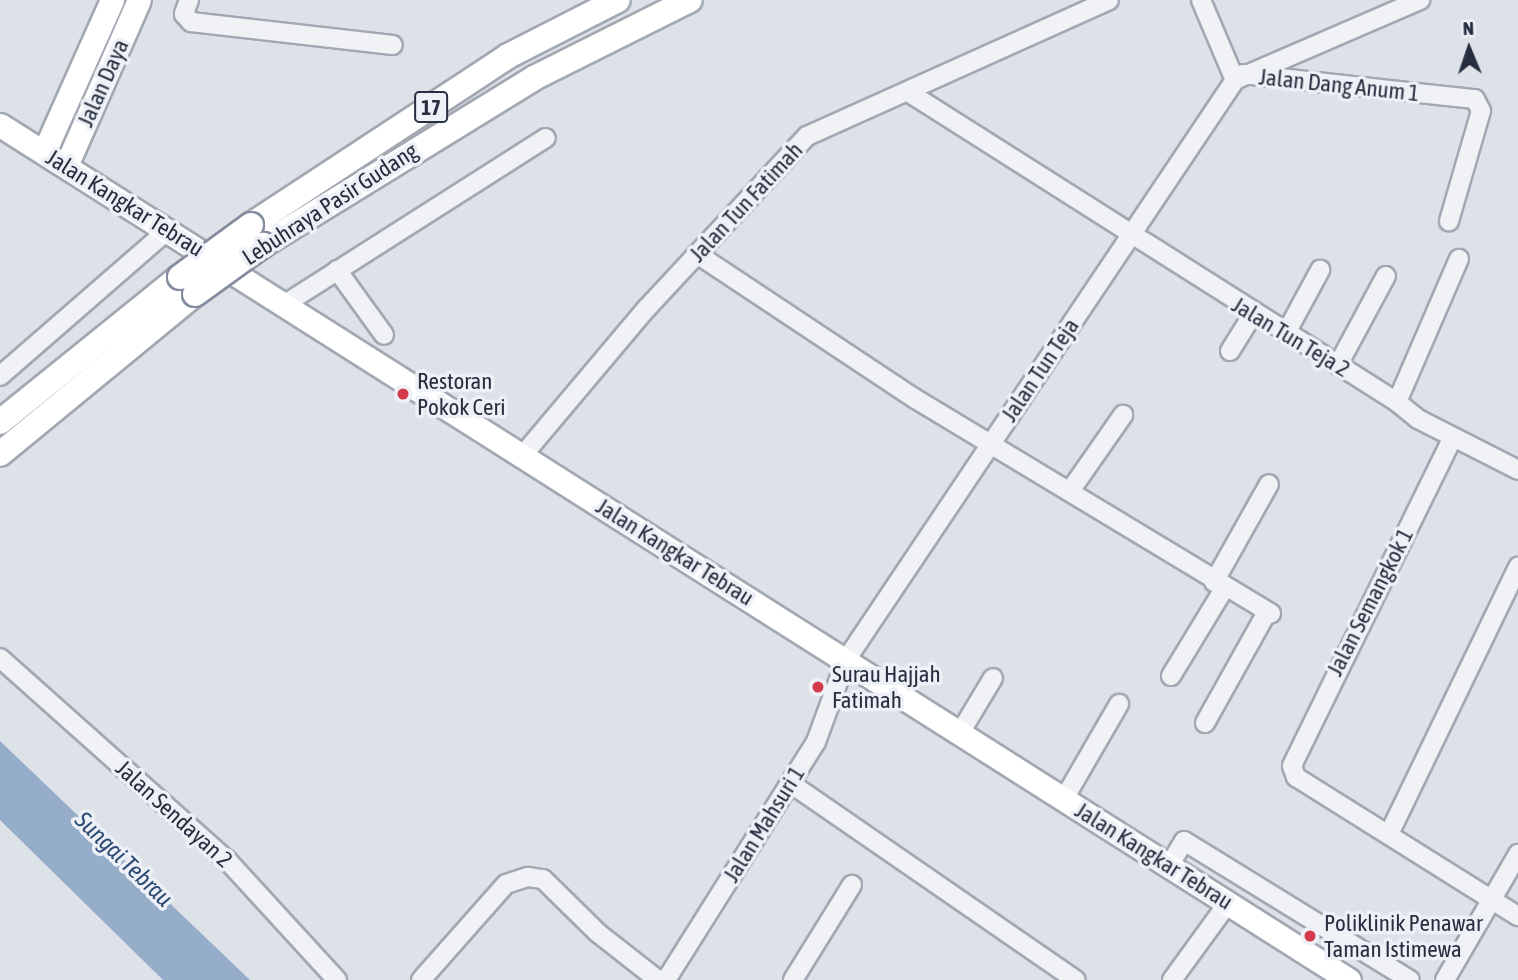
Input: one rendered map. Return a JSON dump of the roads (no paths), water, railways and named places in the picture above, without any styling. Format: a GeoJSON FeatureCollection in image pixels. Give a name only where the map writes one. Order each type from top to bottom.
{"type":"FeatureCollection","features":[{"type":"Feature","properties":{"kind":"highway","name":"Lebuhraya Pasir Gudang"},"geometry":{"type":"LineString","coordinates":[[0,422],[508,56],[618,0]]}},
{"type":"Feature","properties":{"kind":"highway","name":"Lebuhraya Pasir Gudang"},"geometry":{"type":"LineString","coordinates":[[257,235],[534,78],[690,0]]}},
{"type":"Feature","properties":{"kind":"highway","name":"Lebuhraya Pasir Gudang"},"geometry":{"type":"LineString","coordinates":[[0,454],[187,286]]}},
{"type":"Feature","properties":{"kind":"main road","name":"Jalan Daya"},"geometry":{"type":"LineString","coordinates":[[44,152],[112,0]]}},
{"type":"Feature","properties":{"kind":"main road","name":"Jalan Daya"},"geometry":{"type":"LineString","coordinates":[[66,166],[139,0]]}},
{"type":"Feature","properties":{"kind":"main road"},"geometry":{"type":"LineString","coordinates":[[4,128],[32,133],[60,119]]}},
{"type":"Feature","properties":{"kind":"main road","name":"Jalan Kangkar Tebrau"},"geometry":{"type":"LineString","coordinates":[[4,128],[169,230],[1349,980]]}},
{"type":"Feature","properties":{"kind":"main road"},"geometry":{"type":"LineString","coordinates":[[82,132],[89,167],[111,194]]}},
{"type":"Feature","properties":{"kind":"street"},"geometry":{"type":"LineString","coordinates":[[189,0],[184,14],[188,20],[212,26],[393,45]]}},
{"type":"Feature","properties":{"kind":"street","name":"Jalan Tun Fatimah"},"geometry":{"type":"LineString","coordinates":[[523,455],[697,254],[807,136],[1109,0]]}},
{"type":"Feature","properties":{"kind":"street"},"geometry":{"type":"LineString","coordinates":[[1200,0],[1239,77],[1420,0]]}},
{"type":"Feature","properties":{"kind":"street","name":"Jalan Dang Anum 1"},"geometry":{"type":"LineString","coordinates":[[1239,77],[1475,99],[1481,111],[1449,221]]}},
{"type":"Feature","properties":{"kind":"street","name":"Jalan Tun Teja"},"geometry":{"type":"LineString","coordinates":[[846,660],[1239,77]]}},
{"type":"Feature","properties":{"kind":"street","name":"Jalan Tun Teja 2"},"geometry":{"type":"LineString","coordinates":[[908,92],[1452,439],[1518,470]]}},
{"type":"Feature","properties":{"kind":"street"},"geometry":{"type":"LineString","coordinates":[[285,304],[546,138]]}},
{"type":"Feature","properties":{"kind":"street"},"geometry":{"type":"LineString","coordinates":[[0,376],[169,230]]}},
{"type":"Feature","properties":{"kind":"street"},"geometry":{"type":"LineString","coordinates":[[697,254],[990,445],[1070,491],[1219,585],[1269,612],[1205,723]]}},
{"type":"Feature","properties":{"kind":"street"},"geometry":{"type":"LineString","coordinates":[[1396,402],[1459,260]]}},
{"type":"Feature","properties":{"kind":"street"},"geometry":{"type":"LineString","coordinates":[[337,270],[384,335]]}},
{"type":"Feature","properties":{"kind":"street"},"geometry":{"type":"LineString","coordinates":[[1286,333],[1320,270]]}},
{"type":"Feature","properties":{"kind":"street"},"geometry":{"type":"LineString","coordinates":[[1338,365],[1386,276]]}},
{"type":"Feature","properties":{"kind":"street"},"geometry":{"type":"LineString","coordinates":[[1230,351],[1253,314]]}},
{"type":"Feature","properties":{"kind":"street"},"geometry":{"type":"LineString","coordinates":[[1070,491],[1123,415]]}},
{"type":"Feature","properties":{"kind":"street","name":"Jalan Semangkok 1"},"geometry":{"type":"LineString","coordinates":[[1389,834],[1296,777],[1292,766],[1452,439]]}},
{"type":"Feature","properties":{"kind":"street"},"geometry":{"type":"LineString","coordinates":[[1171,676],[1269,484]]}},
{"type":"Feature","properties":{"kind":"street"},"geometry":{"type":"LineString","coordinates":[[1518,567],[1389,834],[1518,916]]}},
{"type":"Feature","properties":{"kind":"street","name":"Jalan Sendayan 2"},"geometry":{"type":"LineString","coordinates":[[0,658],[227,860],[337,980]]}},
{"type":"Feature","properties":{"kind":"street","name":"Jalan Mahsuri 1"},"geometry":{"type":"LineString","coordinates":[[666,980],[819,734],[846,660]]}},
{"type":"Feature","properties":{"kind":"street"},"geometry":{"type":"LineString","coordinates":[[960,733],[993,678]]}},
{"type":"Feature","properties":{"kind":"street"},"geometry":{"type":"LineString","coordinates":[[1064,799],[1119,704]]}},
{"type":"Feature","properties":{"kind":"street"},"geometry":{"type":"LineString","coordinates":[[790,783],[1076,980]]}},
{"type":"Feature","properties":{"kind":"street"},"geometry":{"type":"LineString","coordinates":[[1169,866],[1184,841],[1410,980]]}},
{"type":"Feature","properties":{"kind":"street"},"geometry":{"type":"LineString","coordinates":[[1445,980],[1518,854]]}},
{"type":"Feature","properties":{"kind":"street"},"geometry":{"type":"LineString","coordinates":[[422,980],[506,884],[528,877],[543,879],[598,933],[658,980]]}},
{"type":"Feature","properties":{"kind":"street"},"geometry":{"type":"LineString","coordinates":[[793,980],[852,885]]}},
{"type":"Feature","properties":{"kind":"street"},"geometry":{"type":"LineString","coordinates":[[1172,980],[1228,903]]}},
{"type":"Feature","properties":{"kind":"water"},"geometry":{"type":"Polygon","coordinates":[[[0,741],[250,980],[163,980],[0,820],[0,741]]]}},
{"type":"Feature","properties":{"kind":"place","name":"Restoran Pokok Ceri"},"geometry":{"type":"Point","coordinates":[403,394]}},
{"type":"Feature","properties":{"kind":"place","name":"Surau Hajjah Fatimah"},"geometry":{"type":"Point","coordinates":[818,687]}},
{"type":"Feature","properties":{"kind":"place","name":"Poliklinik Penawar Taman Istimewa"},"geometry":{"type":"Point","coordinates":[1310,936]}},
{"type":"Feature","properties":{"kind":"water label","name":"Sungai Tebrau"},"geometry":{"type":"Point","coordinates":[124,859]}}]}
